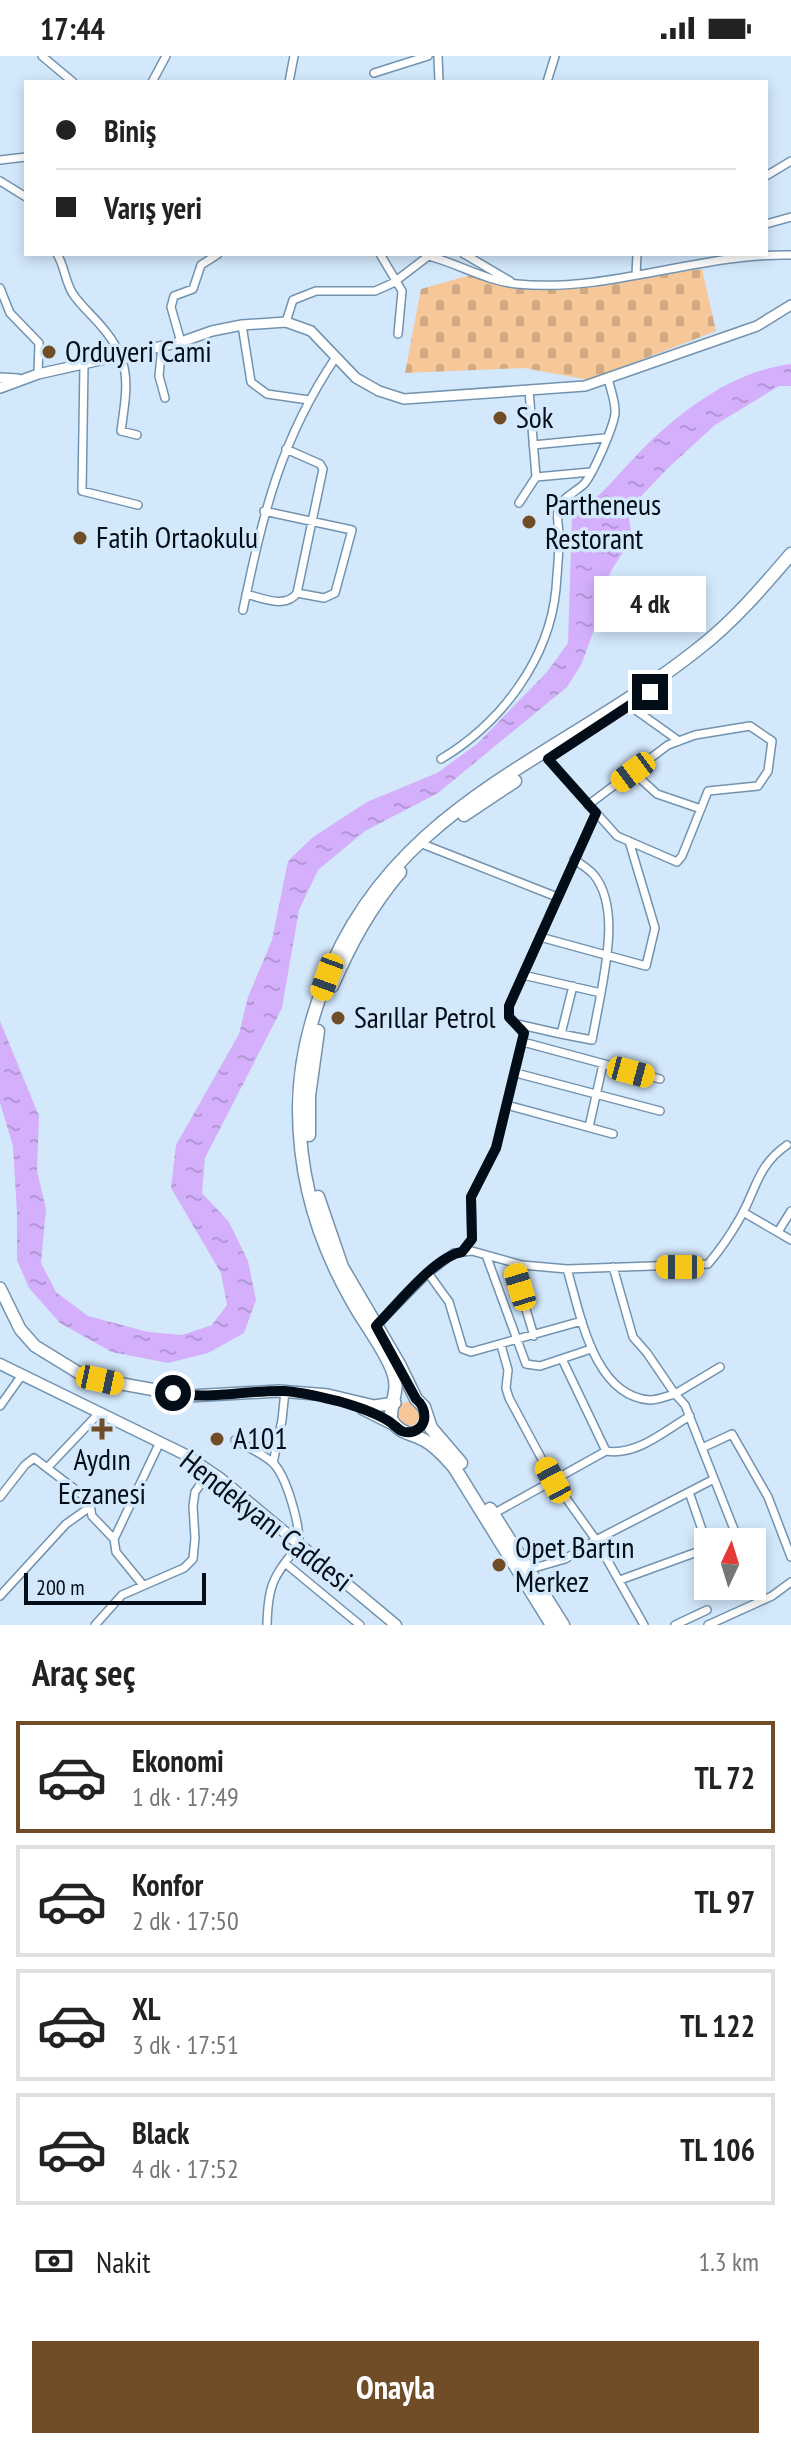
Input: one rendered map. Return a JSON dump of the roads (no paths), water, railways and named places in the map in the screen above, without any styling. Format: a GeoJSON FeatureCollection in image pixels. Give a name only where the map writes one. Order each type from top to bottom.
{"type":"FeatureCollection","features":[{"type":"Feature","properties":{"kind":"highway"},"geometry":{"type":"LineString","coordinates":[[552,1625],[454,1467],[438,1450],[393,1424],[390,1413],[396,1393],[393,1372],[335,1272],[308,1192],[299,1109],[301,1073],[315,1010],[337,950],[381,882],[421,838],[480,793],[597,719],[699,649],[731,621],[791,554]]}},
{"type":"Feature","properties":{"kind":"highway"},"geometry":{"type":"LineString","coordinates":[[563,1625],[463,1465],[431,1428],[342,1267],[315,1187],[308,1117],[312,1058],[329,991],[350,944],[393,881],[425,845],[473,808],[630,706],[717,644],[791,567]]}},
{"type":"Feature","properties":{"kind":"highway"},"geometry":{"type":"LineString","coordinates":[[395,1403],[404,1398],[416,1399]]}},
{"type":"Feature","properties":{"kind":"highway"},"geometry":{"type":"LineString","coordinates":[[407,1432],[418,1429],[425,1413]]}},
{"type":"Feature","properties":{"kind":"main road"},"geometry":{"type":"LineString","coordinates":[[0,1288],[20,1329],[35,1346],[79,1373],[126,1386],[189,1396],[285,1391],[328,1395],[366,1406],[395,1403]]}},
{"type":"Feature","properties":{"kind":"main road","name":"Hendekyanı Caddesi"},"geometry":{"type":"LineString","coordinates":[[0,1364],[160,1442],[210,1471],[396,1625]]}},
{"type":"Feature","properties":{"kind":"main road"},"geometry":{"type":"LineString","coordinates":[[300,1392],[367,1411],[393,1424]]}},
{"type":"Feature","properties":{"kind":"street"},"geometry":{"type":"LineString","coordinates":[[42,56],[71,80]]}},
{"type":"Feature","properties":{"kind":"street"},"geometry":{"type":"LineString","coordinates":[[153,80],[166,56]]}},
{"type":"Feature","properties":{"kind":"street"},"geometry":{"type":"LineString","coordinates":[[289,80],[294,56]]}},
{"type":"Feature","properties":{"kind":"street"},"geometry":{"type":"LineString","coordinates":[[374,73],[428,56]]}},
{"type":"Feature","properties":{"kind":"street"},"geometry":{"type":"LineString","coordinates":[[438,56],[439,80]]}},
{"type":"Feature","properties":{"kind":"street"},"geometry":{"type":"LineString","coordinates":[[548,80],[555,56]]}},
{"type":"Feature","properties":{"kind":"street"},"geometry":{"type":"LineString","coordinates":[[0,160],[24,157]]}},
{"type":"Feature","properties":{"kind":"street"},"geometry":{"type":"LineString","coordinates":[[768,175],[791,161]]}},
{"type":"Feature","properties":{"kind":"street"},"geometry":{"type":"LineString","coordinates":[[0,181],[24,196]]}},
{"type":"Feature","properties":{"kind":"street"},"geometry":{"type":"LineString","coordinates":[[768,223],[791,217]]}},
{"type":"Feature","properties":{"kind":"street"},"geometry":{"type":"LineString","coordinates":[[768,255],[791,255]]}},
{"type":"Feature","properties":{"kind":"street"},"geometry":{"type":"LineString","coordinates":[[58,256],[73,294],[108,334],[122,356],[127,371],[127,392],[121,431],[137,435]]}},
{"type":"Feature","properties":{"kind":"street"},"geometry":{"type":"LineString","coordinates":[[181,342],[171,307],[174,296],[193,289],[201,265],[215,256]]}},
{"type":"Feature","properties":{"kind":"street"},"geometry":{"type":"LineString","coordinates":[[381,256],[397,280],[402,298],[398,334]]}},
{"type":"Feature","properties":{"kind":"street"},"geometry":{"type":"LineString","coordinates":[[286,322],[293,300],[316,291],[375,291],[397,280],[429,256]]}},
{"type":"Feature","properties":{"kind":"street"},"geometry":{"type":"LineString","coordinates":[[433,256],[494,281],[565,286],[636,275],[698,259],[744,256]]}},
{"type":"Feature","properties":{"kind":"street"},"geometry":{"type":"LineString","coordinates":[[467,256],[515,284]]}},
{"type":"Feature","properties":{"kind":"street"},"geometry":{"type":"LineString","coordinates":[[636,275],[637,256]]}},
{"type":"Feature","properties":{"kind":"street"},"geometry":{"type":"LineString","coordinates":[[0,288],[10,313],[39,343],[38,374]]}},
{"type":"Feature","properties":{"kind":"street"},"geometry":{"type":"LineString","coordinates":[[0,388],[38,374],[181,342],[212,331],[286,322],[311,331],[356,378],[379,391],[404,399],[585,386],[757,326],[791,305]]}},
{"type":"Feature","properties":{"kind":"street"},"geometry":{"type":"LineString","coordinates":[[242,325],[251,382],[267,394],[309,400]]}},
{"type":"Feature","properties":{"kind":"street"},"geometry":{"type":"LineString","coordinates":[[162,346],[159,376],[165,398]]}},
{"type":"Feature","properties":{"kind":"street"},"geometry":{"type":"LineString","coordinates":[[243,610],[264,511],[286,449],[309,400],[336,357]]}},
{"type":"Feature","properties":{"kind":"street"},"geometry":{"type":"LineString","coordinates":[[84,365],[82,491],[138,505]]}},
{"type":"Feature","properties":{"kind":"street"},"geometry":{"type":"LineString","coordinates":[[0,378],[21,379]]}},
{"type":"Feature","properties":{"kind":"street"},"geometry":{"type":"LineString","coordinates":[[441,759],[464,746],[487,724],[524,679],[539,650],[551,620],[555,593],[559,537],[557,513],[561,502],[586,483],[615,413],[608,378]]}},
{"type":"Feature","properties":{"kind":"street"},"geometry":{"type":"LineString","coordinates":[[519,503],[536,477],[529,390]]}},
{"type":"Feature","properties":{"kind":"street"},"geometry":{"type":"LineString","coordinates":[[533,445],[605,438]]}},
{"type":"Feature","properties":{"kind":"street"},"geometry":{"type":"LineString","coordinates":[[246,594],[285,602],[297,593],[322,467],[286,449]]}},
{"type":"Feature","properties":{"kind":"street"},"geometry":{"type":"LineString","coordinates":[[536,477],[591,472]]}},
{"type":"Feature","properties":{"kind":"street"},"geometry":{"type":"LineString","coordinates":[[264,511],[352,530],[335,593],[324,598],[297,593]]}},
{"type":"Feature","properties":{"kind":"street"},"geometry":{"type":"LineString","coordinates":[[630,706],[679,741]]}},
{"type":"Feature","properties":{"kind":"street"},"geometry":{"type":"LineString","coordinates":[[548,759],[588,805],[617,836],[677,862],[708,791],[758,786],[768,771],[772,741],[750,726],[695,735],[668,745],[588,805]]}},
{"type":"Feature","properties":{"kind":"street"},"geometry":{"type":"LineString","coordinates":[[633,772],[657,794],[701,809]]}},
{"type":"Feature","properties":{"kind":"street"},"geometry":{"type":"LineString","coordinates":[[462,1252],[472,1239],[471,1197],[496,1148],[523,1042],[524,1033],[509,1017],[509,1006],[596,813]]}},
{"type":"Feature","properties":{"kind":"street"},"geometry":{"type":"LineString","coordinates":[[540,937],[646,966],[655,928],[629,841]]}},
{"type":"Feature","properties":{"kind":"street"},"geometry":{"type":"LineString","coordinates":[[425,845],[557,897]]}},
{"type":"Feature","properties":{"kind":"street"},"geometry":{"type":"LineString","coordinates":[[517,1024],[592,1040],[610,941],[604,897],[594,875],[574,859]]}},
{"type":"Feature","properties":{"kind":"street"},"geometry":{"type":"LineString","coordinates":[[523,975],[601,993]]}},
{"type":"Feature","properties":{"kind":"street"},"geometry":{"type":"LineString","coordinates":[[561,1034],[573,986]]}},
{"type":"Feature","properties":{"kind":"street"},"geometry":{"type":"LineString","coordinates":[[523,1042],[660,1079]]}},
{"type":"Feature","properties":{"kind":"street"},"geometry":{"type":"LineString","coordinates":[[589,1127],[603,1064]]}},
{"type":"Feature","properties":{"kind":"street"},"geometry":{"type":"LineString","coordinates":[[516,1073],[660,1111]]}},
{"type":"Feature","properties":{"kind":"street"},"geometry":{"type":"LineString","coordinates":[[507,1105],[613,1134]]}},
{"type":"Feature","properties":{"kind":"street"},"geometry":{"type":"LineString","coordinates":[[376,1326],[428,1273],[454,1253],[472,1251],[512,1263],[567,1269],[708,1264],[743,1212],[761,1169],[770,1157],[789,1145]]}},
{"type":"Feature","properties":{"kind":"street"},"geometry":{"type":"LineString","coordinates":[[778,1232],[791,1211]]}},
{"type":"Feature","properties":{"kind":"street"},"geometry":{"type":"LineString","coordinates":[[743,1212],[791,1240]]}},
{"type":"Feature","properties":{"kind":"street"},"geometry":{"type":"LineString","coordinates":[[486,1255],[526,1364]]}},
{"type":"Feature","properties":{"kind":"street"},"geometry":{"type":"LineString","coordinates":[[512,1263],[534,1336]]}},
{"type":"Feature","properties":{"kind":"street"},"geometry":{"type":"LineString","coordinates":[[613,1267],[633,1337],[685,1405],[733,1528]]}},
{"type":"Feature","properties":{"kind":"street"},"geometry":{"type":"LineString","coordinates":[[567,1269],[597,1364],[632,1396],[653,1400],[675,1394],[720,1367]]}},
{"type":"Feature","properties":{"kind":"street"},"geometry":{"type":"LineString","coordinates":[[428,1273],[449,1302],[463,1349],[471,1352],[582,1321]]}},
{"type":"Feature","properties":{"kind":"street"},"geometry":{"type":"LineString","coordinates":[[501,1345],[508,1370],[506,1388],[509,1398],[553,1480],[596,1540],[644,1625]]}},
{"type":"Feature","properties":{"kind":"street"},"geometry":{"type":"LineString","coordinates":[[508,1370],[526,1364],[540,1366],[591,1349]]}},
{"type":"Feature","properties":{"kind":"street"},"geometry":{"type":"LineString","coordinates":[[562,1359],[606,1451]]}},
{"type":"Feature","properties":{"kind":"street"},"geometry":{"type":"LineString","coordinates":[[0,1406],[4,1396],[22,1375]]}},
{"type":"Feature","properties":{"kind":"street"},"geometry":{"type":"LineString","coordinates":[[273,1463],[285,1391]]}},
{"type":"Feature","properties":{"kind":"street"},"geometry":{"type":"LineString","coordinates":[[48,1467],[100,1412]]}},
{"type":"Feature","properties":{"kind":"street"},"geometry":{"type":"LineString","coordinates":[[493,1514],[606,1451],[616,1453],[634,1449],[690,1416]]}},
{"type":"Feature","properties":{"kind":"street"},"geometry":{"type":"LineString","coordinates":[[702,1448],[732,1434],[768,1497],[791,1557]]}},
{"type":"Feature","properties":{"kind":"street"},"geometry":{"type":"LineString","coordinates":[[235,1440],[273,1463],[299,1530],[299,1544],[277,1572],[268,1593],[267,1625]]}},
{"type":"Feature","properties":{"kind":"street"},"geometry":{"type":"LineString","coordinates":[[143,1585],[116,1552],[114,1539],[160,1442]]}},
{"type":"Feature","properties":{"kind":"street"},"geometry":{"type":"LineString","coordinates":[[0,1497],[34,1458],[89,1500],[92,1516],[114,1539]]}},
{"type":"Feature","properties":{"kind":"street"},"geometry":{"type":"LineString","coordinates":[[95,1625],[122,1595],[184,1568],[193,1559],[195,1492],[210,1471]]}},
{"type":"Feature","properties":{"kind":"street"},"geometry":{"type":"LineString","coordinates":[[527,1570],[565,1559],[714,1479]]}},
{"type":"Feature","properties":{"kind":"street"},"geometry":{"type":"LineString","coordinates":[[689,1492],[701,1528]]}},
{"type":"Feature","properties":{"kind":"street"},"geometry":{"type":"LineString","coordinates":[[0,1596],[66,1524],[90,1507]]}},
{"type":"Feature","properties":{"kind":"street"},"geometry":{"type":"LineString","coordinates":[[620,1580],[694,1552]]}},
{"type":"Feature","properties":{"kind":"street"},"geometry":{"type":"LineString","coordinates":[[285,1563],[360,1625]]}},
{"type":"Feature","properties":{"kind":"street"},"geometry":{"type":"LineString","coordinates":[[708,1625],[772,1596],[791,1582]]}},
{"type":"Feature","properties":{"kind":"street"},"geometry":{"type":"LineString","coordinates":[[675,1625],[707,1610]]}},
{"type":"Feature","properties":{"kind":"water"},"geometry":{"type":"Polygon","coordinates":[[[791,364],[791,386],[779,386],[715,425],[628,510],[632,539],[612,569],[581,665],[567,687],[438,793],[365,831],[318,870],[299,910],[282,1008],[205,1158],[202,1193],[229,1222],[248,1261],[256,1300],[244,1333],[208,1353],[168,1363],[112,1352],[60,1323],[29,1288],[17,1260],[13,1146],[0,1103],[0,1021],[39,1116],[37,1171],[46,1209],[41,1263],[56,1292],[88,1316],[148,1332],[182,1335],[212,1325],[227,1305],[221,1273],[171,1188],[176,1145],[239,1034],[248,997],[272,940],[288,861],[313,837],[367,802],[437,773],[477,744],[547,672],[568,643],[572,516],[598,496],[668,426],[706,397],[747,376],[791,364]]]}},
{"type":"Feature","properties":{"kind":"place","name":"Orduyeri Cami"},"geometry":{"type":"Point","coordinates":[49,352]}},
{"type":"Feature","properties":{"kind":"place","name":"Sok"},"geometry":{"type":"Point","coordinates":[500,418]}},
{"type":"Feature","properties":{"kind":"place","name":"Partheneus Restorant"},"geometry":{"type":"Point","coordinates":[529,522]}},
{"type":"Feature","properties":{"kind":"place","name":"Fatih Ortaokulu"},"geometry":{"type":"Point","coordinates":[80,538]}},
{"type":"Feature","properties":{"kind":"place","name":"Sarıllar Petrol"},"geometry":{"type":"Point","coordinates":[338,1018]}},
{"type":"Feature","properties":{"kind":"place","name":"Aydın Eczanesi"},"geometry":{"type":"Point","coordinates":[102,1429]}},
{"type":"Feature","properties":{"kind":"place","name":"A101"},"geometry":{"type":"Point","coordinates":[217,1439]}},
{"type":"Feature","properties":{"kind":"place","name":"Opet Bartın Merkez"},"geometry":{"type":"Point","coordinates":[499,1565]}}]}
